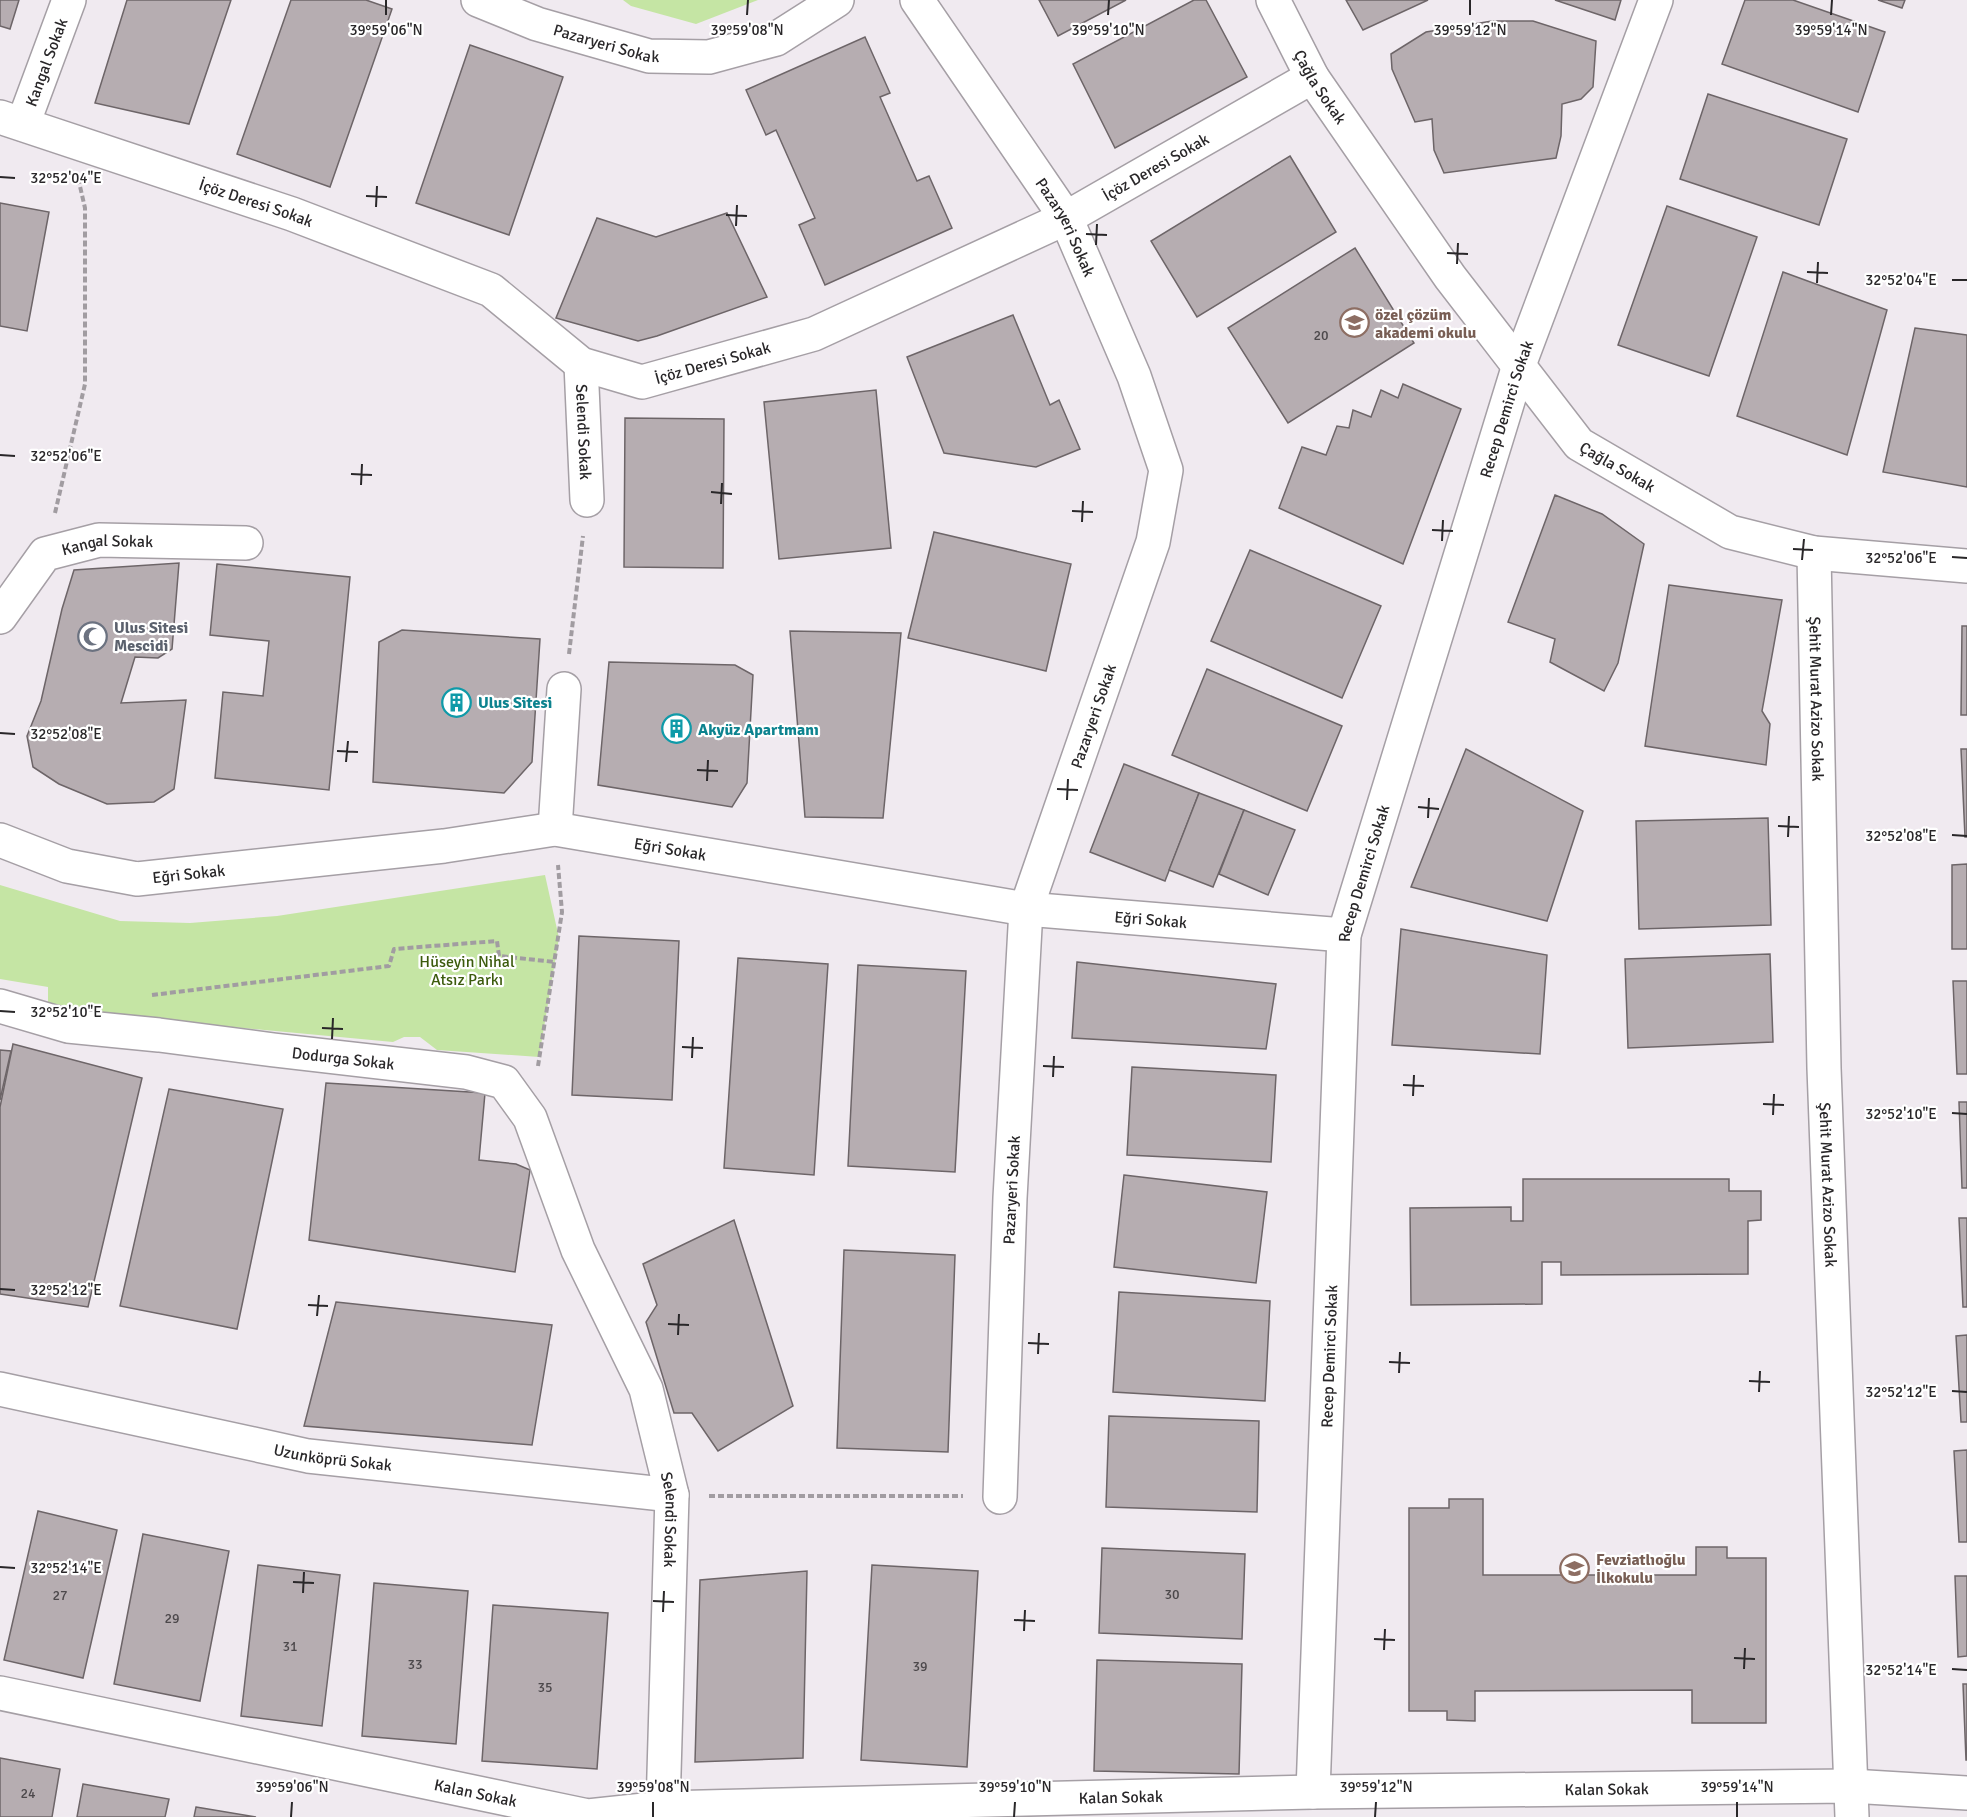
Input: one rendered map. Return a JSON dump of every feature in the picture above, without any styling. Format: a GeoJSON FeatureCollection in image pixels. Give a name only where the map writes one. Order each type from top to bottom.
{"type":"FeatureCollection","features":[{"type":"Feature","properties":{"kind":"street","name":"Kangal Sokak"},"geometry":{"type":"LineString","coordinates":[[12,121],[69,0]]}},
{"type":"Feature","properties":{"kind":"street","name":"Pazaryeri Sokak"},"geometry":{"type":"LineString","coordinates":[[477,0],[537,24],[650,56],[709,57],[776,39],[837,0]]}},
{"type":"Feature","properties":{"kind":"street","name":"Pazaryeri Sokak"},"geometry":{"type":"LineString","coordinates":[[917,0],[1066,218],[1134,376],[1166,470],[1153,542],[1026,909],[1011,1198],[1000,1497]]}},
{"type":"Feature","properties":{"kind":"street","name":"Çağla Sokak"},"geometry":{"type":"LineString","coordinates":[[1273,0],[1312,78],[1450,277],[1580,444],[1730,532],[1814,553],[1967,566]]}},
{"type":"Feature","properties":{"kind":"street","name":"Recep Demirci Sokak"},"geometry":{"type":"LineString","coordinates":[[1313,1792],[1344,935],[1519,365],[1656,0]]}},
{"type":"Feature","properties":{"kind":"street","name":"İçöz Deresi Sokak"},"geometry":{"type":"LineString","coordinates":[[12,121],[292,214],[491,290],[581,364],[642,382],[814,334],[1066,218],[1312,78]]}},
{"type":"Feature","properties":{"kind":"street","name":"Selendi Sokak"},"geometry":{"type":"LineString","coordinates":[[581,364],[587,500]]}},
{"type":"Feature","properties":{"kind":"street","name":"Kangal Sokak"},"geometry":{"type":"LineString","coordinates":[[0,617],[45,554],[99,540],[246,543]]}},
{"type":"Feature","properties":{"kind":"street","name":"Şehit Murat Azizo Sokak"},"geometry":{"type":"LineString","coordinates":[[1814,553],[1824,1068],[1851,1802]]}},
{"type":"Feature","properties":{"kind":"street"},"geometry":{"type":"LineString","coordinates":[[555,829],[564,689]]}},
{"type":"Feature","properties":{"kind":"street","name":"Eğri Sokak"},"geometry":{"type":"LineString","coordinates":[[0,840],[67,866],[137,879],[444,846],[555,829],[1026,909],[1344,935]]}},
{"type":"Feature","properties":{"kind":"street","name":"Dodurga Sokak"},"geometry":{"type":"LineString","coordinates":[[0,1006],[68,1026],[466,1072],[504,1082],[530,1118],[578,1250]]}},
{"type":"Feature","properties":{"kind":"street","name":"Selendi Sokak"},"geometry":{"type":"LineString","coordinates":[[578,1250],[646,1389],[672,1495],[663,1808]]}},
{"type":"Feature","properties":{"kind":"street","name":"Uzunköprü Sokak"},"geometry":{"type":"LineString","coordinates":[[0,1389],[308,1456],[672,1495]]}},
{"type":"Feature","properties":{"kind":"street","name":"Kalan Sokak"},"geometry":{"type":"LineString","coordinates":[[0,1693],[588,1816],[663,1808],[1313,1792],[1851,1802],[1967,1793]]}},
{"type":"Feature","properties":{"kind":"path"},"geometry":{"type":"LineString","coordinates":[[45,554],[85,384],[85,208],[69,140]]}},
{"type":"Feature","properties":{"kind":"path"},"geometry":{"type":"LineString","coordinates":[[564,689],[587,500]]}},
{"type":"Feature","properties":{"kind":"path"},"geometry":{"type":"LineString","coordinates":[[530,1118],[562,912],[555,829]]}},
{"type":"Feature","properties":{"kind":"path"},"geometry":{"type":"LineString","coordinates":[[142,996],[389,966],[394,950],[497,941],[499,957],[555,962]]}},
{"type":"Feature","properties":{"kind":"path"},"geometry":{"type":"LineString","coordinates":[[672,1495],[1000,1497]]}},
{"type":"Feature","properties":{"kind":"green space"},"geometry":{"type":"Polygon","coordinates":[[[623,0],[758,0],[696,24],[631,6],[623,0]]]}},
{"type":"Feature","properties":{"kind":"green space","name":"Hüseyin Nihal Atsız Parkı"},"geometry":{"type":"Polygon","coordinates":[[[545,875],[559,938],[539,1057],[437,1050],[420,1037],[404,1037],[393,1042],[201,1024],[48,1006],[48,987],[0,979],[0,885],[120,921],[190,923],[277,916],[545,875]]]}},
{"type":"Feature","properties":{"kind":"building"},"geometry":{"type":"Polygon","coordinates":[[[0,0],[19,0],[10,29],[0,26],[0,0]]]}},
{"type":"Feature","properties":{"kind":"building"},"geometry":{"type":"Polygon","coordinates":[[[127,0],[231,0],[189,124],[95,103],[127,0]]]}},
{"type":"Feature","properties":{"kind":"building"},"geometry":{"type":"Polygon","coordinates":[[[291,0],[366,0],[392,9],[330,187],[237,154],[291,0]]]}},
{"type":"Feature","properties":{"kind":"building"},"geometry":{"type":"Polygon","coordinates":[[[1039,0],[1126,0],[1058,36],[1039,0]]]}},
{"type":"Feature","properties":{"kind":"building"},"geometry":{"type":"Polygon","coordinates":[[[1194,0],[1206,0],[1247,77],[1115,148],[1073,64],[1194,0]]]}},
{"type":"Feature","properties":{"kind":"building"},"geometry":{"type":"Polygon","coordinates":[[[1346,0],[1428,0],[1363,30],[1346,0]]]}},
{"type":"Feature","properties":{"kind":"building"},"geometry":{"type":"Polygon","coordinates":[[[1555,0],[1621,0],[1615,20],[1555,0]]]}},
{"type":"Feature","properties":{"kind":"building"},"geometry":{"type":"Polygon","coordinates":[[[1745,0],[1793,0],[1885,32],[1858,112],[1722,64],[1745,0]]]}},
{"type":"Feature","properties":{"kind":"building"},"geometry":{"type":"Polygon","coordinates":[[[1878,0],[1905,0],[1902,8],[1878,0]]]}},
{"type":"Feature","properties":{"kind":"building"},"geometry":{"type":"Polygon","coordinates":[[[1492,21],[1533,21],[1596,41],[1593,87],[1581,99],[1562,104],[1561,136],[1556,158],[1444,173],[1434,150],[1432,119],[1415,122],[1392,69],[1391,54],[1426,32],[1492,21]]]}},
{"type":"Feature","properties":{"kind":"building"},"geometry":{"type":"Polygon","coordinates":[[[865,37],[890,93],[880,97],[917,181],[929,176],[952,228],[825,285],[799,225],[815,218],[776,130],[766,135],[746,90],[865,37]]]}},
{"type":"Feature","properties":{"kind":"building"},"geometry":{"type":"Polygon","coordinates":[[[470,45],[563,77],[509,235],[416,203],[470,45]]]}},
{"type":"Feature","properties":{"kind":"building"},"geometry":{"type":"Polygon","coordinates":[[[1708,94],[1847,139],[1819,225],[1680,179],[1708,94]]]}},
{"type":"Feature","properties":{"kind":"building"},"geometry":{"type":"Polygon","coordinates":[[[1290,156],[1336,232],[1197,317],[1151,241],[1290,156]]]}},
{"type":"Feature","properties":{"kind":"building"},"geometry":{"type":"Polygon","coordinates":[[[0,203],[49,212],[27,331],[0,326],[0,203]]]}},
{"type":"Feature","properties":{"kind":"building"},"geometry":{"type":"Polygon","coordinates":[[[1667,206],[1757,237],[1709,376],[1618,345],[1667,206]]]}},
{"type":"Feature","properties":{"kind":"building"},"geometry":{"type":"Polygon","coordinates":[[[727,213],[767,297],[638,341],[556,318],[597,218],[656,237],[727,213]]]}},
{"type":"Feature","properties":{"kind":"building"},"geometry":{"type":"Polygon","coordinates":[[[1355,248],[1414,343],[1288,423],[1228,328],[1355,248]]]}},
{"type":"Feature","properties":{"kind":"building"},"geometry":{"type":"Polygon","coordinates":[[[1783,272],[1887,310],[1847,455],[1737,416],[1783,272]]]}},
{"type":"Feature","properties":{"kind":"building"},"geometry":{"type":"Polygon","coordinates":[[[1013,315],[1050,405],[1059,400],[1080,449],[1036,467],[944,453],[907,357],[1013,315]]]}},
{"type":"Feature","properties":{"kind":"building"},"geometry":{"type":"Polygon","coordinates":[[[1915,328],[1967,335],[1967,487],[1883,472],[1915,328]]]}},
{"type":"Feature","properties":{"kind":"building"},"geometry":{"type":"Polygon","coordinates":[[[1403,384],[1461,409],[1403,564],[1279,508],[1302,447],[1326,455],[1337,426],[1349,428],[1353,410],[1371,417],[1381,390],[1398,398],[1403,384]]]}},
{"type":"Feature","properties":{"kind":"building"},"geometry":{"type":"Polygon","coordinates":[[[876,390],[891,548],[779,559],[764,402],[876,390]]]}},
{"type":"Feature","properties":{"kind":"building"},"geometry":{"type":"Polygon","coordinates":[[[625,418],[724,419],[723,568],[624,567],[625,418]]]}},
{"type":"Feature","properties":{"kind":"building"},"geometry":{"type":"Polygon","coordinates":[[[1555,495],[1602,514],[1644,544],[1618,663],[1604,691],[1550,662],[1555,639],[1508,622],[1555,495]]]}},
{"type":"Feature","properties":{"kind":"building"},"geometry":{"type":"Polygon","coordinates":[[[934,532],[1071,564],[1046,671],[908,638],[934,532]]]}},
{"type":"Feature","properties":{"kind":"building"},"geometry":{"type":"Polygon","coordinates":[[[1250,550],[1381,606],[1342,698],[1211,641],[1250,550]]]}},
{"type":"Feature","properties":{"kind":"building"},"geometry":{"type":"Polygon","coordinates":[[[179,563],[172,649],[158,658],[135,657],[121,703],[186,700],[174,789],[154,802],[107,804],[59,784],[33,767],[27,736],[41,701],[62,609],[74,570],[179,563]]]}},
{"type":"Feature","properties":{"kind":"building"},"geometry":{"type":"Polygon","coordinates":[[[217,564],[350,577],[329,790],[215,778],[223,692],[263,696],[269,641],[210,635],[217,564]]]}},
{"type":"Feature","properties":{"kind":"building"},"geometry":{"type":"Polygon","coordinates":[[[1669,585],[1782,600],[1762,711],[1770,724],[1766,765],[1645,746],[1669,585]]]}},
{"type":"Feature","properties":{"kind":"building"},"geometry":{"type":"Polygon","coordinates":[[[1962,626],[1967,626],[1967,715],[1961,715],[1962,626]]]}},
{"type":"Feature","properties":{"kind":"building","name":"Ulus Sitesi"},"geometry":{"type":"Polygon","coordinates":[[[402,630],[540,639],[532,762],[504,793],[373,782],[379,642],[402,630]]]}},
{"type":"Feature","properties":{"kind":"building"},"geometry":{"type":"Polygon","coordinates":[[[790,631],[901,633],[883,818],[805,817],[790,631]]]}},
{"type":"Feature","properties":{"kind":"building","name":"Akyüz Apartmanı"},"geometry":{"type":"Polygon","coordinates":[[[609,662],[735,665],[753,675],[747,783],[732,807],[598,785],[609,662]]]}},
{"type":"Feature","properties":{"kind":"building"},"geometry":{"type":"Polygon","coordinates":[[[1207,669],[1342,726],[1307,811],[1172,755],[1207,669]]]}},
{"type":"Feature","properties":{"kind":"building"},"geometry":{"type":"Polygon","coordinates":[[[1466,749],[1583,811],[1547,921],[1411,887],[1466,749]]]}},
{"type":"Feature","properties":{"kind":"building"},"geometry":{"type":"Polygon","coordinates":[[[1961,749],[1967,749],[1967,837],[1965,837],[1961,749]]]}},
{"type":"Feature","properties":{"kind":"building"},"geometry":{"type":"Polygon","coordinates":[[[1124,764],[1199,793],[1165,881],[1090,852],[1124,764]]]}},
{"type":"Feature","properties":{"kind":"building"},"geometry":{"type":"Polygon","coordinates":[[[1199,793],[1244,810],[1213,887],[1169,870],[1199,793]]]}},
{"type":"Feature","properties":{"kind":"building"},"geometry":{"type":"Polygon","coordinates":[[[1244,810],[1295,830],[1268,895],[1219,874],[1244,810]]]}},
{"type":"Feature","properties":{"kind":"building"},"geometry":{"type":"Polygon","coordinates":[[[1768,818],[1771,925],[1639,929],[1636,821],[1768,818]]]}},
{"type":"Feature","properties":{"kind":"building"},"geometry":{"type":"Polygon","coordinates":[[[1967,864],[1967,949],[1952,949],[1952,865],[1967,864]]]}},
{"type":"Feature","properties":{"kind":"building"},"geometry":{"type":"Polygon","coordinates":[[[1401,929],[1547,955],[1540,1054],[1392,1045],[1401,929]]]}},
{"type":"Feature","properties":{"kind":"building"},"geometry":{"type":"Polygon","coordinates":[[[579,936],[679,941],[672,1100],[572,1095],[579,936]]]}},
{"type":"Feature","properties":{"kind":"building"},"geometry":{"type":"Polygon","coordinates":[[[1770,954],[1773,1042],[1628,1048],[1625,959],[1770,954]]]}},
{"type":"Feature","properties":{"kind":"building"},"geometry":{"type":"Polygon","coordinates":[[[738,958],[828,964],[814,1175],[724,1168],[738,958]]]}},
{"type":"Feature","properties":{"kind":"building"},"geometry":{"type":"Polygon","coordinates":[[[1077,962],[1276,984],[1266,1049],[1072,1038],[1077,962]]]}},
{"type":"Feature","properties":{"kind":"building"},"geometry":{"type":"Polygon","coordinates":[[[858,965],[966,971],[955,1172],[848,1166],[858,965]]]}},
{"type":"Feature","properties":{"kind":"building"},"geometry":{"type":"Polygon","coordinates":[[[1953,981],[1967,981],[1967,1074],[1957,1074],[1953,981]]]}},
{"type":"Feature","properties":{"kind":"building"},"geometry":{"type":"Polygon","coordinates":[[[13,1044],[142,1078],[88,1307],[0,1294],[0,1107],[13,1044]]]}},
{"type":"Feature","properties":{"kind":"building"},"geometry":{"type":"Polygon","coordinates":[[[0,1050],[11,1051],[0,1100],[0,1050]]]}},
{"type":"Feature","properties":{"kind":"building"},"geometry":{"type":"Polygon","coordinates":[[[1132,1067],[1276,1075],[1271,1162],[1127,1155],[1132,1067]]]}},
{"type":"Feature","properties":{"kind":"building"},"geometry":{"type":"Polygon","coordinates":[[[326,1083],[485,1093],[479,1160],[516,1164],[530,1170],[515,1272],[309,1240],[326,1083]]]}},
{"type":"Feature","properties":{"kind":"building"},"geometry":{"type":"Polygon","coordinates":[[[169,1089],[283,1109],[237,1329],[120,1306],[169,1089]]]}},
{"type":"Feature","properties":{"kind":"building"},"geometry":{"type":"Polygon","coordinates":[[[1959,1102],[1967,1102],[1967,1188],[1962,1188],[1959,1102]]]}},
{"type":"Feature","properties":{"kind":"building"},"geometry":{"type":"Polygon","coordinates":[[[1124,1175],[1267,1192],[1256,1283],[1114,1267],[1124,1175]]]}},
{"type":"Feature","properties":{"kind":"building"},"geometry":{"type":"Polygon","coordinates":[[[1523,1179],[1729,1179],[1729,1191],[1761,1191],[1761,1220],[1748,1221],[1748,1274],[1561,1275],[1561,1262],[1542,1262],[1542,1304],[1411,1305],[1410,1208],[1511,1207],[1511,1221],[1523,1221],[1523,1179]]]}},
{"type":"Feature","properties":{"kind":"building"},"geometry":{"type":"Polygon","coordinates":[[[1959,1218],[1967,1218],[1967,1307],[1963,1307],[1959,1218]]]}},
{"type":"Feature","properties":{"kind":"building"},"geometry":{"type":"Polygon","coordinates":[[[734,1220],[793,1406],[718,1451],[692,1413],[674,1413],[646,1322],[657,1305],[643,1264],[734,1220]]]}},
{"type":"Feature","properties":{"kind":"building"},"geometry":{"type":"Polygon","coordinates":[[[844,1250],[955,1255],[948,1452],[837,1448],[844,1250]]]}},
{"type":"Feature","properties":{"kind":"building"},"geometry":{"type":"Polygon","coordinates":[[[1119,1292],[1270,1301],[1265,1401],[1113,1392],[1119,1292]]]}},
{"type":"Feature","properties":{"kind":"building"},"geometry":{"type":"Polygon","coordinates":[[[336,1302],[552,1325],[532,1445],[304,1426],[336,1302]]]}},
{"type":"Feature","properties":{"kind":"building"},"geometry":{"type":"Polygon","coordinates":[[[1967,1335],[1967,1422],[1961,1422],[1956,1336],[1967,1335]]]}},
{"type":"Feature","properties":{"kind":"building"},"geometry":{"type":"Polygon","coordinates":[[[1109,1416],[1259,1421],[1257,1512],[1106,1507],[1109,1416]]]}},
{"type":"Feature","properties":{"kind":"building"},"geometry":{"type":"Polygon","coordinates":[[[1967,1450],[1967,1542],[1959,1542],[1954,1451],[1967,1450]]]}},
{"type":"Feature","properties":{"kind":"building"},"geometry":{"type":"Polygon","coordinates":[[[1449,1499],[1483,1499],[1483,1575],[1696,1575],[1696,1547],[1727,1547],[1727,1558],[1766,1558],[1766,1723],[1692,1723],[1692,1690],[1475,1691],[1475,1721],[1447,1720],[1447,1711],[1409,1711],[1409,1508],[1449,1508],[1449,1499]]]}},
{"type":"Feature","properties":{"kind":"building"},"geometry":{"type":"Polygon","coordinates":[[[38,1511],[117,1530],[83,1678],[4,1660],[38,1511]]]}},
{"type":"Feature","properties":{"kind":"building"},"geometry":{"type":"Polygon","coordinates":[[[143,1534],[229,1551],[200,1701],[114,1684],[143,1534]]]}},
{"type":"Feature","properties":{"kind":"building"},"geometry":{"type":"Polygon","coordinates":[[[1102,1548],[1245,1554],[1242,1639],[1099,1633],[1102,1548]]]}},
{"type":"Feature","properties":{"kind":"building"},"geometry":{"type":"Polygon","coordinates":[[[258,1565],[340,1575],[322,1726],[241,1716],[258,1565]]]}},
{"type":"Feature","properties":{"kind":"building"},"geometry":{"type":"Polygon","coordinates":[[[872,1565],[978,1571],[967,1767],[861,1760],[872,1565]]]}},
{"type":"Feature","properties":{"kind":"building"},"geometry":{"type":"Polygon","coordinates":[[[807,1571],[803,1758],[695,1762],[700,1580],[807,1571]]]}},
{"type":"Feature","properties":{"kind":"building"},"geometry":{"type":"Polygon","coordinates":[[[1955,1576],[1967,1576],[1967,1656],[1958,1657],[1955,1576]]]}},
{"type":"Feature","properties":{"kind":"building"},"geometry":{"type":"Polygon","coordinates":[[[374,1583],[468,1591],[456,1744],[362,1736],[374,1583]]]}},
{"type":"Feature","properties":{"kind":"building"},"geometry":{"type":"Polygon","coordinates":[[[493,1605],[608,1613],[597,1769],[482,1761],[493,1605]]]}},
{"type":"Feature","properties":{"kind":"building"},"geometry":{"type":"Polygon","coordinates":[[[1097,1660],[1242,1664],[1239,1774],[1094,1771],[1097,1660]]]}},
{"type":"Feature","properties":{"kind":"building"},"geometry":{"type":"Polygon","coordinates":[[[1963,1684],[1967,1684],[1967,1760],[1966,1760],[1963,1684]]]}},
{"type":"Feature","properties":{"kind":"building"},"geometry":{"type":"Polygon","coordinates":[[[0,1758],[60,1769],[52,1817],[0,1817],[0,1758]]]}},
{"type":"Feature","properties":{"kind":"building"},"geometry":{"type":"Polygon","coordinates":[[[83,1784],[169,1799],[165,1817],[77,1817],[83,1784]]]}},
{"type":"Feature","properties":{"kind":"building"},"geometry":{"type":"Polygon","coordinates":[[[196,1807],[256,1817],[194,1817],[196,1807]]]}},
{"type":"Feature","properties":{"kind":"place","name":"özel çözüm akademi okulu"},"geometry":{"type":"Point","coordinates":[1354,323]}},
{"type":"Feature","properties":{"kind":"place","name":"Ulus Sitesi Mescidi"},"geometry":{"type":"Point","coordinates":[93,636]}},
{"type":"Feature","properties":{"kind":"place","name":"Ulus Sitesi"},"geometry":{"type":"Point","coordinates":[457,702]}},
{"type":"Feature","properties":{"kind":"place","name":"Akyüz Apartmanı"},"geometry":{"type":"Point","coordinates":[677,729]}},
{"type":"Feature","properties":{"kind":"place","name":"Fevziatlıoğlu İlkokulu"},"geometry":{"type":"Point","coordinates":[1575,1568]}}]}
